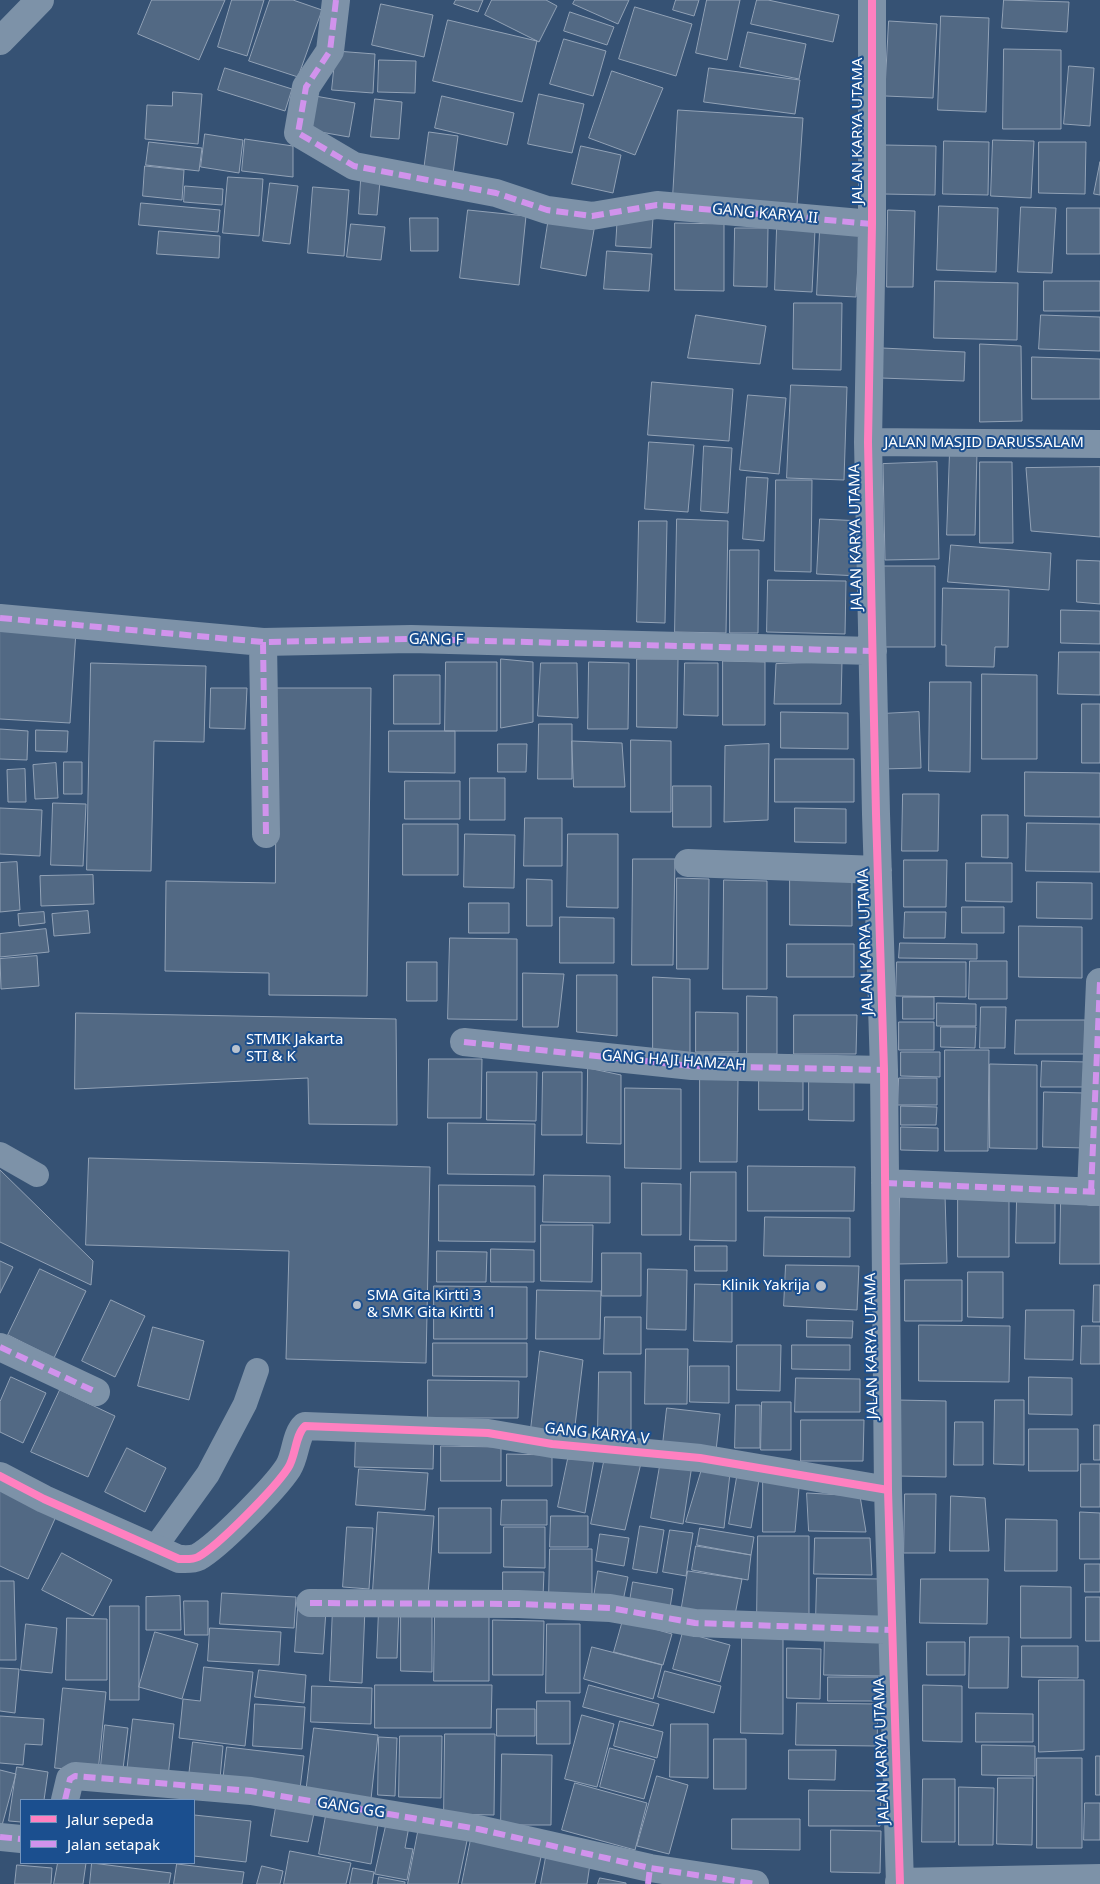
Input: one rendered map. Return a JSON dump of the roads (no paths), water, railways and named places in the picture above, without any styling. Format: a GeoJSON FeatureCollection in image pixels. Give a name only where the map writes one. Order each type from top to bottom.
{"type":"FeatureCollection","features":[{"type":"Feature","properties":{"kind":"street"},"geometry":{"type":"LineString","coordinates":[[0,40],[40,0]]}},
{"type":"Feature","properties":{"kind":"street","name":"GANG KARYA II"},"geometry":{"type":"LineString","coordinates":[[336,0],[330,51],[306,87],[298,133],[354,166],[496,193],[547,210],[592,216],[657,204],[872,224]]}},
{"type":"Feature","properties":{"kind":"street","name":"JALAN KARYA UTAMA"},"geometry":{"type":"LineString","coordinates":[[872,0],[872,224],[868,442],[884,1070],[888,1490],[900,1883]]}},
{"type":"Feature","properties":{"kind":"street","name":"JALAN MASJID DARUSSALAM"},"geometry":{"type":"LineString","coordinates":[[868,442],[1100,444]]}},
{"type":"Feature","properties":{"kind":"street","name":"GANG F"},"geometry":{"type":"LineString","coordinates":[[0,618],[263,642],[411,639],[873,651]]}},
{"type":"Feature","properties":{"kind":"street"},"geometry":{"type":"LineString","coordinates":[[263,642],[266,834]]}},
{"type":"Feature","properties":{"kind":"street"},"geometry":{"type":"LineString","coordinates":[[688,863],[878,870]]}},
{"type":"Feature","properties":{"kind":"street"},"geometry":{"type":"LineString","coordinates":[[885,1183],[1096,1192],[1100,982]]}},
{"type":"Feature","properties":{"kind":"street","name":"GANG HAJI HAMZAH"},"geometry":{"type":"LineString","coordinates":[[464,1042],[692,1066],[884,1070]]}},
{"type":"Feature","properties":{"kind":"street"},"geometry":{"type":"LineString","coordinates":[[0,1346],[96,1392]]}},
{"type":"Feature","properties":{"kind":"street","name":"GANG KARYA V"},"geometry":{"type":"LineString","coordinates":[[154,1550],[179,1559],[188,1559],[197,1557],[215,1544],[275,1485],[288,1468],[295,1455],[301,1430],[305,1426],[488,1433],[552,1444],[700,1458],[888,1490]]}},
{"type":"Feature","properties":{"kind":"street"},"geometry":{"type":"LineString","coordinates":[[0,1476],[44,1499],[154,1550]]}},
{"type":"Feature","properties":{"kind":"street"},"geometry":{"type":"LineString","coordinates":[[310,1603],[527,1604],[610,1608],[695,1623],[892,1630]]}},
{"type":"Feature","properties":{"kind":"street","name":"GANG GG"},"geometry":{"type":"LineString","coordinates":[[64,1799],[70,1780],[75,1776],[251,1791],[478,1828],[649,1876]]}},
{"type":"Feature","properties":{"kind":"street"},"geometry":{"type":"LineString","coordinates":[[0,1837],[20,1839]]}},
{"type":"Feature","properties":{"kind":"street"},"geometry":{"type":"LineString","coordinates":[[649,1876],[755,1884]]}},
{"type":"Feature","properties":{"kind":"street"},"geometry":{"type":"LineString","coordinates":[[900,1883],[1100,1878]]}},
{"type":"Feature","properties":{"kind":"lane"},"geometry":{"type":"LineString","coordinates":[[0,1154],[37,1175]]}},
{"type":"Feature","properties":{"kind":"lane"},"geometry":{"type":"LineString","coordinates":[[154,1550],[208,1474],[245,1404],[257,1370]]}},
{"type":"Feature","properties":{"kind":"place","name":"STMIK Jakarta STI & K"},"geometry":{"type":"Point","coordinates":[236,1049]}},
{"type":"Feature","properties":{"kind":"place","name":"Klinik Yakrija"},"geometry":{"type":"Point","coordinates":[821,1286]}},
{"type":"Feature","properties":{"kind":"place","name":"SMA Gita Kirtti 3 & SMK Gita Kirtti 1"},"geometry":{"type":"Point","coordinates":[357,1305]}}]}
